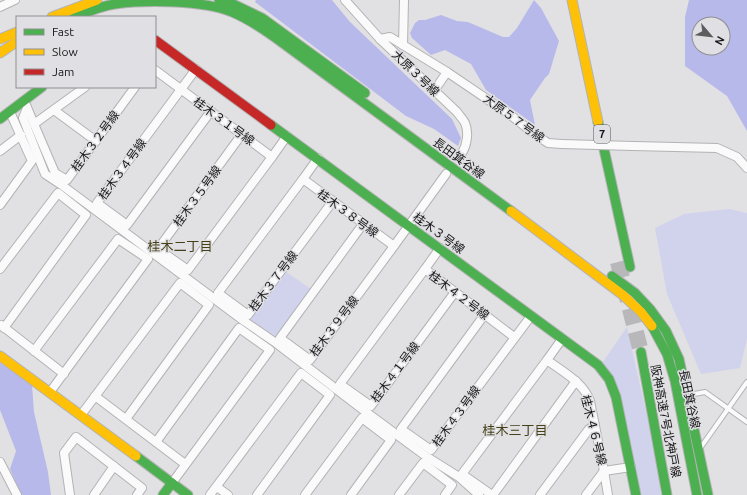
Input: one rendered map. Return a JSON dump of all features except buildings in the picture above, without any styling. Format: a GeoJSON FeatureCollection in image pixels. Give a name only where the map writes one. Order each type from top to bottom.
{"type":"FeatureCollection","features":[{"type":"Feature","properties":{"kind":"main road"},"geometry":{"type":"LineString","coordinates":[[54,16],[97,0]]}},
{"type":"Feature","properties":{"kind":"main road","name":"長田箕谷線"},"geometry":{"type":"LineString","coordinates":[[77,16],[116,4],[140,0],[177,1],[204,5],[238,15],[258,26],[301,56],[609,284],[629,300],[645,317],[659,338],[670,361],[698,495]]}},
{"type":"Feature","properties":{"kind":"main road","name":"長田箕谷線"},"geometry":{"type":"LineString","coordinates":[[219,0],[233,4],[262,18],[286,35],[635,294],[650,309],[666,331],[679,359],[688,395],[708,495]]}},
{"type":"Feature","properties":{"kind":"main road","name":"7"},"geometry":{"type":"LineString","coordinates":[[572,0],[630,267]]}},
{"type":"Feature","properties":{"kind":"main road"},"geometry":{"type":"LineString","coordinates":[[0,38],[16,37]]}},
{"type":"Feature","properties":{"kind":"main road"},"geometry":{"type":"LineString","coordinates":[[0,49],[16,37]]}},
{"type":"Feature","properties":{"kind":"main road"},"geometry":{"type":"LineString","coordinates":[[0,54],[16,37]]}},
{"type":"Feature","properties":{"kind":"main road","name":"桂木３号線"},"geometry":{"type":"LineString","coordinates":[[156,41],[318,158],[598,365],[609,379],[616,397],[636,495]]}},
{"type":"Feature","properties":{"kind":"main road"},"geometry":{"type":"LineString","coordinates":[[0,119],[11,115],[26,104],[41,88]]}},
{"type":"Feature","properties":{"kind":"main road","name":"7"},"geometry":{"type":"LineString","coordinates":[[590,133],[595,156]]}},
{"type":"Feature","properties":{"kind":"main road","name":"阪神高速7号北神戸線"},"geometry":{"type":"LineString","coordinates":[[641,352],[668,495]]}},
{"type":"Feature","properties":{"kind":"main road"},"geometry":{"type":"LineString","coordinates":[[0,356],[188,495]]}},
{"type":"Feature","properties":{"kind":"main road"},"geometry":{"type":"LineString","coordinates":[[163,495],[172,483]]}},
{"type":"Feature","properties":{"kind":"street"},"geometry":{"type":"LineString","coordinates":[[0,7],[15,0]]}},
{"type":"Feature","properties":{"kind":"street","name":"大原３号線"},"geometry":{"type":"LineString","coordinates":[[345,0],[380,39],[457,112],[465,123],[467,137],[465,148],[462,153]]}},
{"type":"Feature","properties":{"kind":"street"},"geometry":{"type":"LineString","coordinates":[[403,45],[404,0]]}},
{"type":"Feature","properties":{"kind":"street","name":"大原５７号線"},"geometry":{"type":"LineString","coordinates":[[380,39],[390,37],[447,72],[509,114],[548,143],[717,148],[737,157],[747,168]]}},
{"type":"Feature","properties":{"kind":"street","name":"桂木３４号線"},"geometry":{"type":"LineString","coordinates":[[196,69],[97,203],[127,225],[211,111]]}},
{"type":"Feature","properties":{"kind":"street","name":"桂木３１号線"},"geometry":{"type":"LineString","coordinates":[[156,71],[272,157]]}},
{"type":"Feature","properties":{"kind":"street"},"geometry":{"type":"LineString","coordinates":[[434,90],[447,72]]}},
{"type":"Feature","properties":{"kind":"street"},"geometry":{"type":"LineString","coordinates":[[26,104],[34,124],[83,88]]}},
{"type":"Feature","properties":{"kind":"street","name":"桂木３２号線"},"geometry":{"type":"LineString","coordinates":[[34,124],[54,173],[67,180],[134,88]]}},
{"type":"Feature","properties":{"kind":"street"},"geometry":{"type":"LineString","coordinates":[[26,104],[23,118],[45,174],[276,343],[427,457],[459,477],[479,495]]}},
{"type":"Feature","properties":{"kind":"street"},"geometry":{"type":"LineString","coordinates":[[54,110],[96,141]]}},
{"type":"Feature","properties":{"kind":"street"},"geometry":{"type":"LineString","coordinates":[[11,115],[23,118]]}},
{"type":"Feature","properties":{"kind":"street"},"geometry":{"type":"LineString","coordinates":[[0,205],[32,161],[11,115]]}},
{"type":"Feature","properties":{"kind":"street","name":"桂木３５号線"},"geometry":{"type":"LineString","coordinates":[[242,134],[158,249],[188,270],[272,157]]}},
{"type":"Feature","properties":{"kind":"street"},"geometry":{"type":"LineString","coordinates":[[0,151],[20,135]]}},
{"type":"Feature","properties":{"kind":"street"},"geometry":{"type":"LineString","coordinates":[[272,157],[287,136]]}},
{"type":"Feature","properties":{"kind":"street"},"geometry":{"type":"LineString","coordinates":[[303,179],[318,158]]}},
{"type":"Feature","properties":{"kind":"street"},"geometry":{"type":"LineString","coordinates":[[394,246],[410,226],[446,174]]}},
{"type":"Feature","properties":{"kind":"street","name":"桂木３８号線"},"geometry":{"type":"LineString","coordinates":[[303,179],[394,246]]}},
{"type":"Feature","properties":{"kind":"street","name":"桂木３７号線"},"geometry":{"type":"LineString","coordinates":[[303,179],[218,294],[248,315],[333,201]]}},
{"type":"Feature","properties":{"kind":"street"},"geometry":{"type":"LineString","coordinates":[[0,270],[58,193],[86,215],[2,326],[64,374]]}},
{"type":"Feature","properties":{"kind":"street","name":"桂木３９号線"},"geometry":{"type":"LineString","coordinates":[[363,224],[280,338],[310,360],[394,246]]}},
{"type":"Feature","properties":{"kind":"street"},"geometry":{"type":"LineString","coordinates":[[34,351],[118,238],[148,259],[50,392]]}},
{"type":"Feature","properties":{"kind":"street","name":"桂木４２号線"},"geometry":{"type":"LineString","coordinates":[[440,248],[425,269],[514,337]]}},
{"type":"Feature","properties":{"kind":"street","name":"桂木４１号線"},"geometry":{"type":"LineString","coordinates":[[425,269],[340,384],[371,406],[455,292]]}},
{"type":"Feature","properties":{"kind":"street"},"geometry":{"type":"LineString","coordinates":[[81,415],[180,283],[209,305],[126,419]]}},
{"type":"Feature","properties":{"kind":"street","name":"桂木４３号線"},"geometry":{"type":"LineString","coordinates":[[485,314],[401,429],[431,450],[531,316]]}},
{"type":"Feature","properties":{"kind":"street"},"geometry":{"type":"LineString","coordinates":[[156,442],[239,328],[270,350],[172,483]]}},
{"type":"Feature","properties":{"kind":"street"},"geometry":{"type":"LineString","coordinates":[[562,339],[462,474],[492,495],[576,381]]}},
{"type":"Feature","properties":{"kind":"street","name":"桂木４６号線"},"geometry":{"type":"LineString","coordinates":[[547,360],[576,381],[587,392],[604,471],[631,467]]}},
{"type":"Feature","properties":{"kind":"street"},"geometry":{"type":"LineString","coordinates":[[210,495],[301,373],[330,395],[257,495]]}},
{"type":"Feature","properties":{"kind":"street"},"geometry":{"type":"LineString","coordinates":[[95,396],[185,464]]}},
{"type":"Feature","properties":{"kind":"street"},"geometry":{"type":"LineString","coordinates":[[305,495],[362,418],[391,440],[351,495]]}},
{"type":"Feature","properties":{"kind":"street"},"geometry":{"type":"LineString","coordinates":[[540,495],[589,429],[595,425]]}},
{"type":"Feature","properties":{"kind":"street"},"geometry":{"type":"LineString","coordinates":[[70,495],[64,453],[76,437],[142,488],[137,495]]}},
{"type":"Feature","properties":{"kind":"street"},"geometry":{"type":"LineString","coordinates":[[0,462],[16,495]]}},
{"type":"Feature","properties":{"kind":"street"},"geometry":{"type":"LineString","coordinates":[[399,495],[423,463],[452,485],[445,495]]}},
{"type":"Feature","properties":{"kind":"street"},"geometry":{"type":"LineString","coordinates":[[94,495],[114,466]]}},
{"type":"Feature","properties":{"kind":"street"},"geometry":{"type":"LineString","coordinates":[[586,495],[604,471]]}},
{"type":"Feature","properties":{"kind":"street"},"geometry":{"type":"LineString","coordinates":[[604,471],[608,495]]}},
{"type":"Feature","properties":{"kind":"street"},"geometry":{"type":"LineString","coordinates":[[216,487],[228,495]]}},
{"type":"Feature","properties":{"kind":"lane"},"geometry":{"type":"LineString","coordinates":[[699,451],[747,382]]}},
{"type":"Feature","properties":{"kind":"lane"},"geometry":{"type":"LineString","coordinates":[[688,395],[705,392],[747,422]]}},
{"type":"Feature","properties":{"kind":"shaded area"},"geometry":{"type":"Polygon","coordinates":[[[256,0],[332,0],[350,22],[452,119],[461,138],[458,146],[434,129],[406,116],[255,2],[256,0]]]}},
{"type":"Feature","properties":{"kind":"shaded area"},"geometry":{"type":"Polygon","coordinates":[[[534,0],[541,8],[559,41],[549,74],[530,100],[535,125],[486,90],[471,64],[445,50],[431,55],[412,38],[410,33],[415,23],[419,20],[425,20],[441,15],[457,21],[468,22],[503,37],[509,37],[517,28],[534,0]]]}},
{"type":"Feature","properties":{"kind":"shaded area"},"geometry":{"type":"Polygon","coordinates":[[[689,0],[747,0],[747,131],[727,96],[685,66],[685,17],[689,0]]]}},
{"type":"Feature","properties":{"kind":"shaded area"},"geometry":{"type":"Polygon","coordinates":[[[729,209],[747,213],[747,339],[740,368],[701,374],[667,294],[655,228],[684,214],[729,209]]]}},
{"type":"Feature","properties":{"kind":"shaded area"},"geometry":{"type":"Polygon","coordinates":[[[285,271],[311,289],[276,337],[249,320],[285,271]]]}},
{"type":"Feature","properties":{"kind":"shaded area"},"geometry":{"type":"Polygon","coordinates":[[[627,327],[657,461],[661,495],[639,495],[603,362],[627,327]]]}},
{"type":"Feature","properties":{"kind":"shaded area"},"geometry":{"type":"Polygon","coordinates":[[[0,363],[32,385],[34,412],[48,472],[51,495],[21,495],[10,469],[16,451],[0,410],[0,363]]]}},
{"type":"Feature","properties":{"kind":"tunnel"},"geometry":{"type":"LineString","coordinates":[[449,170],[462,153]]}},
{"type":"Feature","properties":{"kind":"tunnel"},"geometry":{"type":"LineString","coordinates":[[618,262],[641,352]]}},
{"type":"Feature","properties":{"kind":"traffic: fast"},"geometry":{"type":"LineString","coordinates":[[219,0],[233,4],[262,18],[365,93]]}},
{"type":"Feature","properties":{"kind":"traffic: fast"},"geometry":{"type":"LineString","coordinates":[[76,16],[110,5],[142,2],[174,2],[206,5],[239,15],[253,22],[272,35],[511,211]]}},
{"type":"Feature","properties":{"kind":"traffic: fast"},"geometry":{"type":"LineString","coordinates":[[0,119],[41,88]]}},
{"type":"Feature","properties":{"kind":"traffic: fast"},"geometry":{"type":"LineString","coordinates":[[598,122],[630,267]]}},
{"type":"Feature","properties":{"kind":"traffic: fast"},"geometry":{"type":"LineString","coordinates":[[271,125],[598,365],[609,379],[616,397],[636,495]]}},
{"type":"Feature","properties":{"kind":"traffic: fast"},"geometry":{"type":"LineString","coordinates":[[612,276],[635,293],[650,309],[666,331],[679,359],[708,495]]}},
{"type":"Feature","properties":{"kind":"traffic: fast"},"geometry":{"type":"LineString","coordinates":[[652,326],[667,354],[675,381],[697,495]]}},
{"type":"Feature","properties":{"kind":"traffic: fast"},"geometry":{"type":"LineString","coordinates":[[641,352],[667,495]]}},
{"type":"Feature","properties":{"kind":"traffic: fast"},"geometry":{"type":"LineString","coordinates":[[136,456],[188,495]]}},
{"type":"Feature","properties":{"kind":"traffic: fast"},"geometry":{"type":"LineString","coordinates":[[163,495],[172,483]]}},
{"type":"Feature","properties":{"kind":"traffic: slow"},"geometry":{"type":"LineString","coordinates":[[55,16],[97,0]]}},
{"type":"Feature","properties":{"kind":"traffic: slow"},"geometry":{"type":"LineString","coordinates":[[572,0],[598,122]]}},
{"type":"Feature","properties":{"kind":"traffic: slow"},"geometry":{"type":"LineString","coordinates":[[0,39],[16,32]]}},
{"type":"Feature","properties":{"kind":"traffic: slow"},"geometry":{"type":"LineString","coordinates":[[0,53],[16,42]]}},
{"type":"Feature","properties":{"kind":"traffic: slow"},"geometry":{"type":"LineString","coordinates":[[511,211],[623,295],[641,312],[652,326]]}},
{"type":"Feature","properties":{"kind":"traffic: slow"},"geometry":{"type":"LineString","coordinates":[[0,356],[136,456]]}},
{"type":"Feature","properties":{"kind":"traffic: jam"},"geometry":{"type":"LineString","coordinates":[[156,41],[271,125]]}},
{"type":"Feature","properties":{"kind":"district","name":"桂木二丁目"},"geometry":{"type":"Point","coordinates":[180,246]}},
{"type":"Feature","properties":{"kind":"district","name":"桂木三丁目"},"geometry":{"type":"Point","coordinates":[515,430]}}]}
